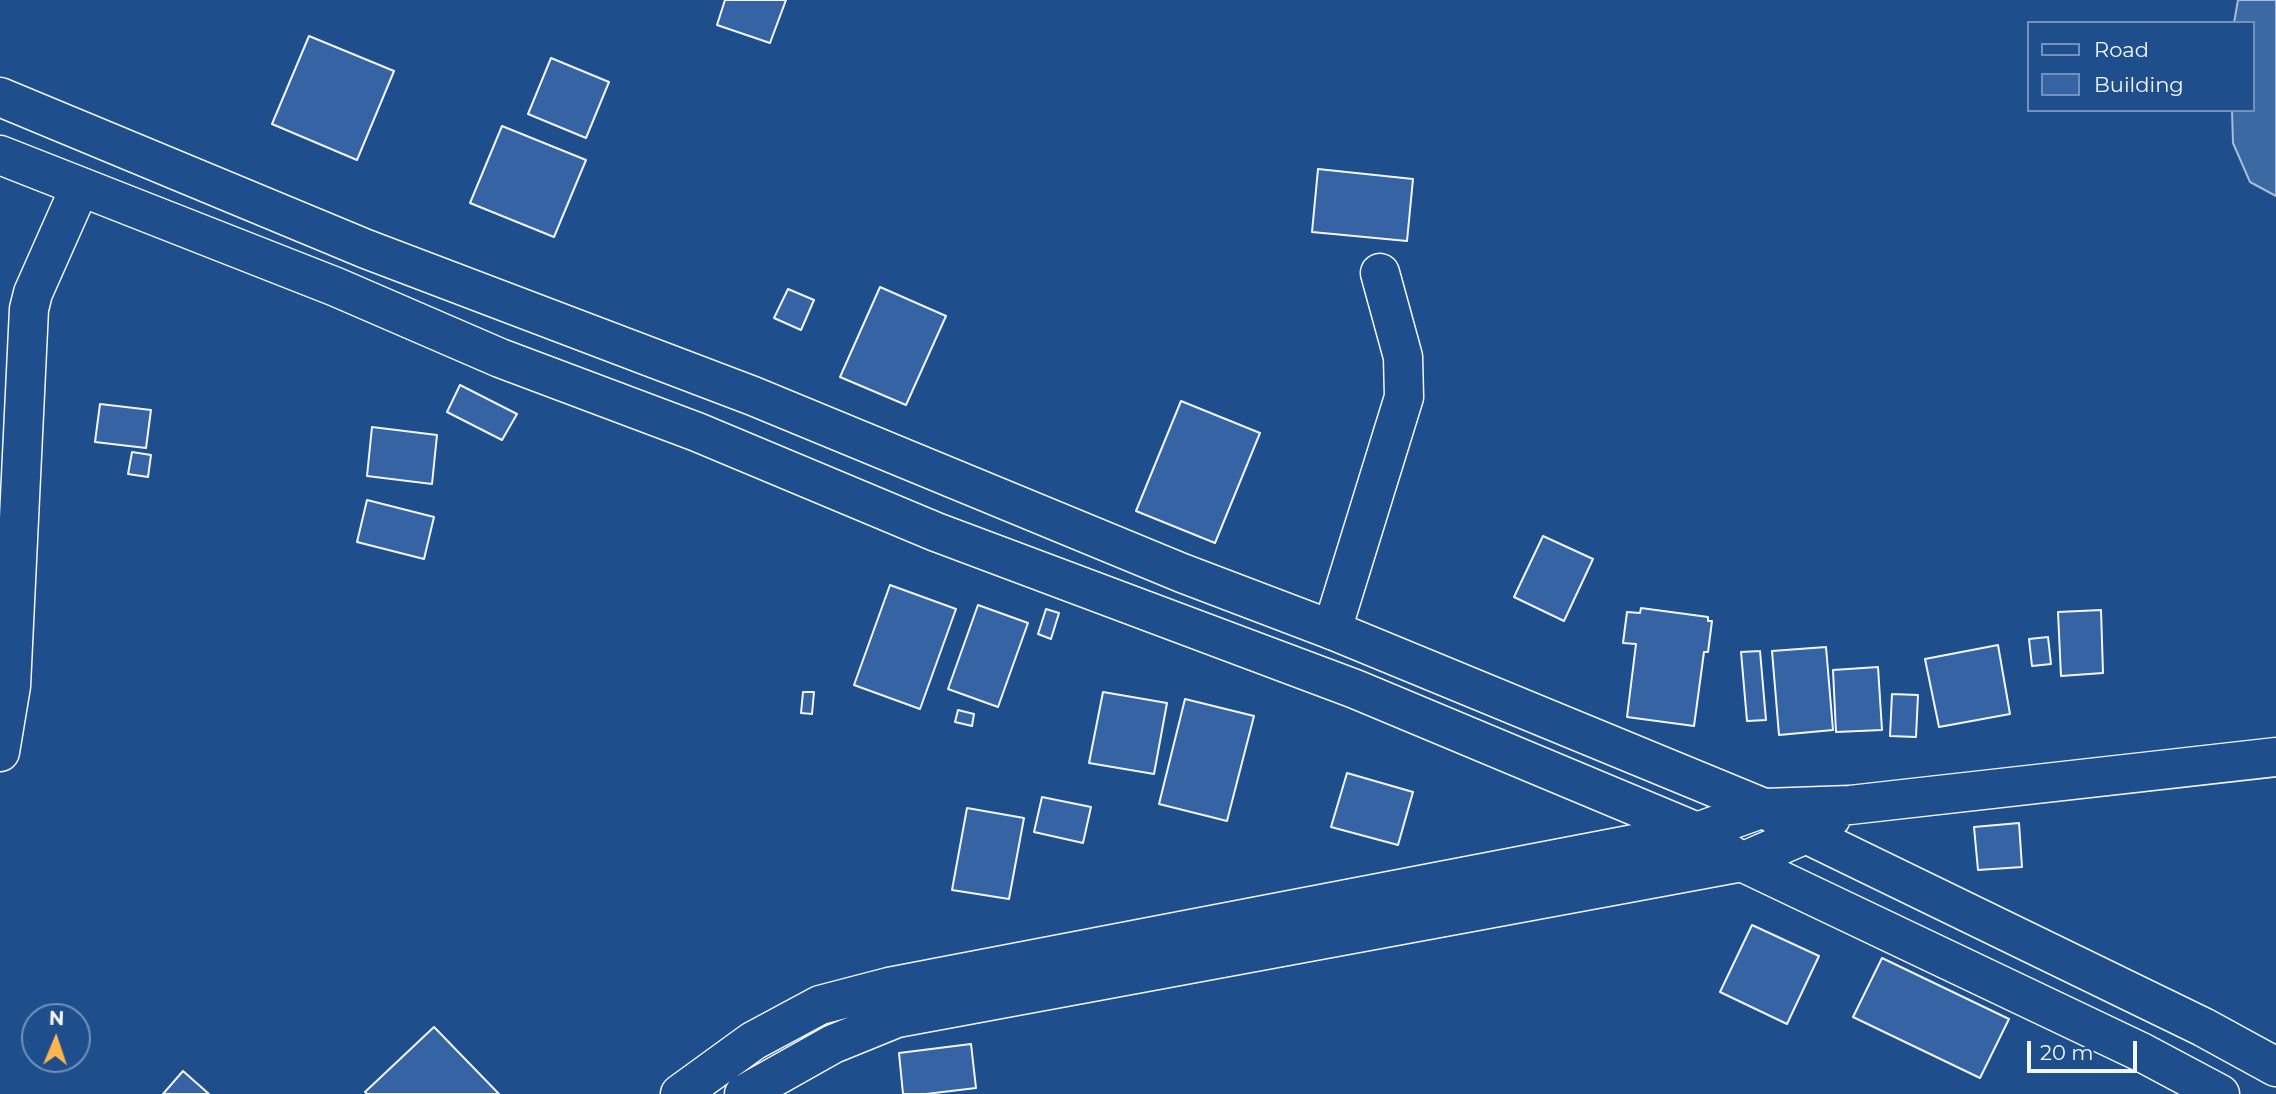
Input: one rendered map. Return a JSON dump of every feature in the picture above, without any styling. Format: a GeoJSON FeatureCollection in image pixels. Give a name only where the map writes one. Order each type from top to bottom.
{"type":"FeatureCollection","features":[{"type":"Feature","properties":{"kind":"main road"},"geometry":{"type":"LineString","coordinates":[[0,97],[366,249],[752,396],[1182,573],[1332,629],[1764,808],[1806,834],[2203,1027],[2276,1067]]}},
{"type":"Feature","properties":{"kind":"main road"},"geometry":{"type":"LineString","coordinates":[[0,155],[336,287],[500,358],[697,432],[936,532],[1354,689],[1697,832],[1742,862],[2131,1047],[2220,1094]]}},
{"type":"Feature","properties":{"kind":"main road"},"geometry":{"type":"LineString","coordinates":[[168,221],[187,176]]}},
{"type":"Feature","properties":{"kind":"main road"},"geometry":{"type":"LineString","coordinates":[[0,752],[11,686],[29,309],[33,293],[80,187]]}},
{"type":"Feature","properties":{"kind":"main road"},"geometry":{"type":"LineString","coordinates":[[1332,629],[1404,397],[1403,358],[1380,273]]}},
{"type":"Feature","properties":{"kind":"main road"},"geometry":{"type":"LineString","coordinates":[[680,1094],[753,1041],[820,1005],[849,996],[1697,832],[1764,808],[1850,805],[2276,757]]}},
{"type":"Feature","properties":{"kind":"main road"},"geometry":{"type":"LineString","coordinates":[[744,1094],[833,1044],[897,1018],[1742,862],[1806,834],[1850,805]]}},
{"type":"Feature","properties":{"kind":"water"},"geometry":{"type":"Polygon","coordinates":[[[2238,0],[2276,0],[2276,196],[2250,182],[2233,143],[2232,112],[2255,112],[2255,21],[2234,21],[2238,0]]]}},
{"type":"Feature","properties":{"kind":"building"},"geometry":{"type":"Polygon","coordinates":[[[725,0],[786,0],[770,43],[717,25],[725,0]]]}},
{"type":"Feature","properties":{"kind":"building"},"geometry":{"type":"Polygon","coordinates":[[[309,36],[394,71],[357,160],[272,124],[309,36]]]}},
{"type":"Feature","properties":{"kind":"building"},"geometry":{"type":"Polygon","coordinates":[[[551,58],[609,82],[586,138],[528,114],[551,58]]]}},
{"type":"Feature","properties":{"kind":"building"},"geometry":{"type":"Polygon","coordinates":[[[502,126],[586,160],[554,237],[470,203],[502,126]]]}},
{"type":"Feature","properties":{"kind":"building"},"geometry":{"type":"Polygon","coordinates":[[[1318,169],[1413,179],[1407,241],[1312,232],[1318,169]]]}},
{"type":"Feature","properties":{"kind":"building"},"geometry":{"type":"Polygon","coordinates":[[[880,287],[946,316],[906,405],[840,377],[880,287]]]}},
{"type":"Feature","properties":{"kind":"building"},"geometry":{"type":"Polygon","coordinates":[[[788,289],[814,300],[801,330],[774,318],[788,289]]]}},
{"type":"Feature","properties":{"kind":"building"},"geometry":{"type":"Polygon","coordinates":[[[460,385],[517,414],[502,440],[447,412],[460,385]]]}},
{"type":"Feature","properties":{"kind":"building"},"geometry":{"type":"Polygon","coordinates":[[[1181,401],[1260,433],[1215,543],[1136,511],[1181,401]]]}},
{"type":"Feature","properties":{"kind":"building"},"geometry":{"type":"Polygon","coordinates":[[[100,404],[151,410],[146,448],[95,442],[100,404]]]}},
{"type":"Feature","properties":{"kind":"building"},"geometry":{"type":"Polygon","coordinates":[[[372,427],[437,435],[432,484],[367,476],[372,427]]]}},
{"type":"Feature","properties":{"kind":"building"},"geometry":{"type":"Polygon","coordinates":[[[132,452],[151,455],[148,477],[128,474],[132,452]]]}},
{"type":"Feature","properties":{"kind":"building"},"geometry":{"type":"Polygon","coordinates":[[[367,500],[434,517],[424,559],[357,542],[367,500]]]}},
{"type":"Feature","properties":{"kind":"building"},"geometry":{"type":"Polygon","coordinates":[[[1543,536],[1593,559],[1564,621],[1514,597],[1543,536]]]}},
{"type":"Feature","properties":{"kind":"building"},"geometry":{"type":"Polygon","coordinates":[[[890,585],[956,609],[920,709],[854,685],[890,585]]]}},
{"type":"Feature","properties":{"kind":"building"},"geometry":{"type":"Polygon","coordinates":[[[978,605],[1028,623],[998,707],[948,689],[978,605]]]}},
{"type":"Feature","properties":{"kind":"building"},"geometry":{"type":"Polygon","coordinates":[[[1641,608],[1708,617],[1708,621],[1712,621],[1708,652],[1704,652],[1694,726],[1627,717],[1636,644],[1623,643],[1627,612],[1640,613],[1641,608]]]}},
{"type":"Feature","properties":{"kind":"building"},"geometry":{"type":"Polygon","coordinates":[[[1046,609],[1059,613],[1051,639],[1038,634],[1046,609]]]}},
{"type":"Feature","properties":{"kind":"building"},"geometry":{"type":"Polygon","coordinates":[[[2101,610],[2103,673],[2061,676],[2058,612],[2101,610]]]}},
{"type":"Feature","properties":{"kind":"building"},"geometry":{"type":"Polygon","coordinates":[[[2048,637],[2051,664],[2032,666],[2029,639],[2048,637]]]}},
{"type":"Feature","properties":{"kind":"building"},"geometry":{"type":"Polygon","coordinates":[[[1998,645],[2010,714],[1939,727],[1925,659],[1998,645]]]}},
{"type":"Feature","properties":{"kind":"building"},"geometry":{"type":"Polygon","coordinates":[[[1826,647],[1833,730],[1779,735],[1772,651],[1826,647]]]}},
{"type":"Feature","properties":{"kind":"building"},"geometry":{"type":"Polygon","coordinates":[[[1760,651],[1766,720],[1747,721],[1741,652],[1760,651]]]}},
{"type":"Feature","properties":{"kind":"building"},"geometry":{"type":"Polygon","coordinates":[[[1878,667],[1882,730],[1836,732],[1833,670],[1878,667]]]}},
{"type":"Feature","properties":{"kind":"building"},"geometry":{"type":"Polygon","coordinates":[[[803,692],[814,692],[812,714],[801,713],[803,692]]]}},
{"type":"Feature","properties":{"kind":"building"},"geometry":{"type":"Polygon","coordinates":[[[1103,692],[1167,703],[1154,774],[1089,763],[1103,692]]]}},
{"type":"Feature","properties":{"kind":"building"},"geometry":{"type":"Polygon","coordinates":[[[1892,694],[1918,695],[1916,737],[1890,736],[1892,694]]]}},
{"type":"Feature","properties":{"kind":"building"},"geometry":{"type":"Polygon","coordinates":[[[1185,699],[1254,716],[1227,821],[1159,804],[1185,699]]]}},
{"type":"Feature","properties":{"kind":"building"},"geometry":{"type":"Polygon","coordinates":[[[958,710],[974,714],[972,726],[955,722],[958,710]]]}},
{"type":"Feature","properties":{"kind":"building"},"geometry":{"type":"Polygon","coordinates":[[[1347,773],[1413,792],[1398,845],[1331,827],[1347,773]]]}},
{"type":"Feature","properties":{"kind":"building"},"geometry":{"type":"Polygon","coordinates":[[[1042,797],[1091,807],[1083,843],[1034,832],[1042,797]]]}},
{"type":"Feature","properties":{"kind":"building"},"geometry":{"type":"Polygon","coordinates":[[[967,808],[1024,818],[1009,899],[952,890],[967,808]]]}},
{"type":"Feature","properties":{"kind":"building"},"geometry":{"type":"Polygon","coordinates":[[[2019,823],[2022,867],[1978,870],[1974,827],[2019,823]]]}},
{"type":"Feature","properties":{"kind":"building"},"geometry":{"type":"Polygon","coordinates":[[[1752,925],[1819,956],[1787,1024],[1720,992],[1752,925]]]}},
{"type":"Feature","properties":{"kind":"building"},"geometry":{"type":"Polygon","coordinates":[[[1882,958],[2009,1019],[1980,1078],[1853,1017],[1882,958]]]}},
{"type":"Feature","properties":{"kind":"building"},"geometry":{"type":"Polygon","coordinates":[[[434,1027],[499,1094],[365,1092],[434,1027]]]}},
{"type":"Feature","properties":{"kind":"building"},"geometry":{"type":"Polygon","coordinates":[[[971,1044],[976,1088],[903,1094],[899,1053],[971,1044]]]}},
{"type":"Feature","properties":{"kind":"building"},"geometry":{"type":"Polygon","coordinates":[[[183,1071],[209,1094],[163,1094],[183,1071]]]}}]}
